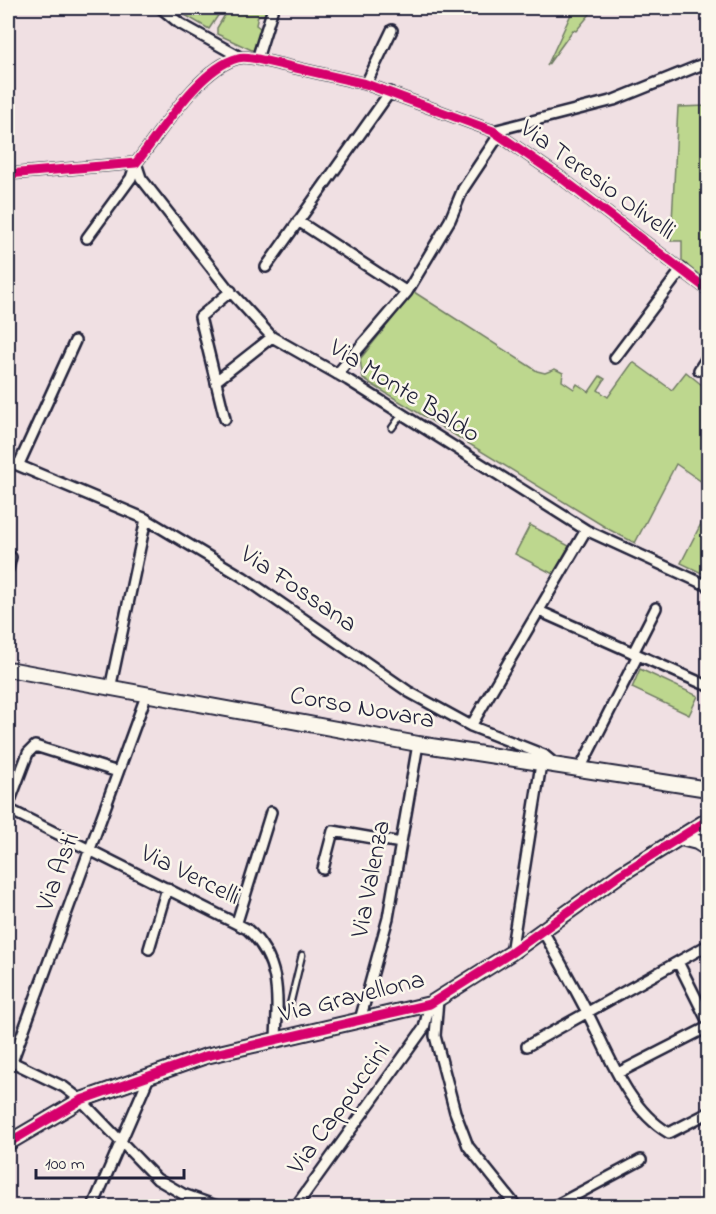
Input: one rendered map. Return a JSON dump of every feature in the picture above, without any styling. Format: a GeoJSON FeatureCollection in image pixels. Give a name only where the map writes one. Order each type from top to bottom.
{"type":"FeatureCollection","features":[{"type":"Feature","properties":{"kind":"street"},"geometry":{"type":"LineString","coordinates":[[161,8],[179,23],[240,57]]}},
{"type":"Feature","properties":{"kind":"street"},"geometry":{"type":"LineString","coordinates":[[257,59],[273,8]]}},
{"type":"Feature","properties":{"kind":"street"},"geometry":{"type":"LineString","coordinates":[[366,84],[392,30]]}},
{"type":"Feature","properties":{"kind":"street"},"geometry":{"type":"LineString","coordinates":[[87,238],[131,178],[136,163],[197,84],[222,65],[240,57]]}},
{"type":"Feature","properties":{"kind":"street","name":"Via Teresio Olivelli"},"geometry":{"type":"LineString","coordinates":[[240,57],[366,84],[496,133],[560,177],[708,290]]}},
{"type":"Feature","properties":{"kind":"street"},"geometry":{"type":"LineString","coordinates":[[496,133],[614,100],[708,62]]}},
{"type":"Feature","properties":{"kind":"street"},"geometry":{"type":"LineString","coordinates":[[266,267],[390,92]]}},
{"type":"Feature","properties":{"kind":"street","name":"Via Teresio Olivelli"},"geometry":{"type":"LineString","coordinates":[[337,374],[406,292],[450,220],[463,189],[496,133]]}},
{"type":"Feature","properties":{"kind":"street"},"geometry":{"type":"LineString","coordinates":[[8,174],[136,163]]}},
{"type":"Feature","properties":{"kind":"street","name":"Via Monte Baldo"},"geometry":{"type":"LineString","coordinates":[[136,163],[141,178],[231,291],[273,337],[402,414],[586,530],[708,586]]}},
{"type":"Feature","properties":{"kind":"street"},"geometry":{"type":"LineString","coordinates":[[298,221],[406,292]]}},
{"type":"Feature","properties":{"kind":"street"},"geometry":{"type":"LineString","coordinates":[[615,358],[682,269]]}},
{"type":"Feature","properties":{"kind":"street"},"geometry":{"type":"LineString","coordinates":[[225,419],[200,317],[231,291]]}},
{"type":"Feature","properties":{"kind":"street"},"geometry":{"type":"LineString","coordinates":[[216,381],[273,337]]}},
{"type":"Feature","properties":{"kind":"street"},"geometry":{"type":"LineString","coordinates":[[19,464],[75,341]]}},
{"type":"Feature","properties":{"kind":"street"},"geometry":{"type":"LineString","coordinates":[[699,370],[708,356]]}},
{"type":"Feature","properties":{"kind":"street","name":"Via Fossana"},"geometry":{"type":"LineString","coordinates":[[8,461],[147,519],[243,577],[409,692],[471,726],[544,755],[557,766]]}},
{"type":"Feature","properties":{"kind":"street"},"geometry":{"type":"LineString","coordinates":[[110,689],[147,519]]}},
{"type":"Feature","properties":{"kind":"street"},"geometry":{"type":"LineString","coordinates":[[471,726],[586,530]]}},
{"type":"Feature","properties":{"kind":"street"},"geometry":{"type":"LineString","coordinates":[[8,569],[11,557]]}},
{"type":"Feature","properties":{"kind":"street"},"geometry":{"type":"LineString","coordinates":[[580,770],[656,608]]}},
{"type":"Feature","properties":{"kind":"street"},"geometry":{"type":"LineString","coordinates":[[539,611],[707,685]]}},
{"type":"Feature","properties":{"kind":"street","name":"Corso Novara"},"geometry":{"type":"LineString","coordinates":[[8,669],[418,744],[708,789]]}},
{"type":"Feature","properties":{"kind":"street","name":"Via Asti"},"geometry":{"type":"LineString","coordinates":[[10,1061],[146,696]]}},
{"type":"Feature","properties":{"kind":"street","name":"Via Valenza"},"geometry":{"type":"LineString","coordinates":[[360,1020],[388,918],[418,744]]}},
{"type":"Feature","properties":{"kind":"street"},"geometry":{"type":"LineString","coordinates":[[8,808],[28,753],[35,746],[118,772]]}},
{"type":"Feature","properties":{"kind":"street"},"geometry":{"type":"LineString","coordinates":[[511,953],[541,764]]}},
{"type":"Feature","properties":{"kind":"street","name":"Via Vercelli"},"geometry":{"type":"LineString","coordinates":[[8,808],[237,922],[257,938],[273,965],[278,986],[276,1038]]}},
{"type":"Feature","properties":{"kind":"street"},"geometry":{"type":"LineString","coordinates":[[237,922],[271,812]]}},
{"type":"Feature","properties":{"kind":"street","name":"Via Gravellona"},"geometry":{"type":"LineString","coordinates":[[8,1143],[81,1100],[206,1056],[434,1002],[511,953],[621,874],[708,820]]}},
{"type":"Feature","properties":{"kind":"street"},"geometry":{"type":"LineString","coordinates":[[323,869],[333,831],[401,843]]}},
{"type":"Feature","properties":{"kind":"street"},"geometry":{"type":"LineString","coordinates":[[681,838],[697,842],[708,849]]}},
{"type":"Feature","properties":{"kind":"street"},"geometry":{"type":"LineString","coordinates":[[149,949],[167,888]]}},
{"type":"Feature","properties":{"kind":"street"},"geometry":{"type":"LineString","coordinates":[[543,931],[618,1073],[657,1126],[669,1133],[708,1113]]}},
{"type":"Feature","properties":{"kind":"street"},"geometry":{"type":"LineString","coordinates":[[527,1046],[708,945]]}},
{"type":"Feature","properties":{"kind":"street"},"geometry":{"type":"LineString","coordinates":[[678,962],[708,1022]]}},
{"type":"Feature","properties":{"kind":"street"},"geometry":{"type":"LineString","coordinates":[[434,1002],[435,1036],[455,1112],[468,1146],[516,1206]]}},
{"type":"Feature","properties":{"kind":"street","name":"Via Cappuccini"},"geometry":{"type":"LineString","coordinates":[[296,1206],[424,1028],[434,1002]]}},
{"type":"Feature","properties":{"kind":"street"},"geometry":{"type":"LineString","coordinates":[[618,1073],[708,1027]]}},
{"type":"Feature","properties":{"kind":"street"},"geometry":{"type":"LineString","coordinates":[[10,1061],[64,1087],[81,1100],[157,1179],[183,1194],[217,1206]]}},
{"type":"Feature","properties":{"kind":"street"},"geometry":{"type":"LineString","coordinates":[[93,1206],[149,1077]]}},
{"type":"Feature","properties":{"kind":"street"},"geometry":{"type":"LineString","coordinates":[[555,1206],[641,1160]]}},
{"type":"Feature","properties":{"kind":"lane"},"geometry":{"type":"LineString","coordinates":[[392,428],[402,414]]}},
{"type":"Feature","properties":{"kind":"lane"},"geometry":{"type":"LineString","coordinates":[[277,1018],[288,1013],[303,956]]}},
{"type":"Feature","properties":{"kind":"green space"},"geometry":{"type":"Polygon","coordinates":[[[173,8],[223,8],[209,29],[173,8]]]}},
{"type":"Feature","properties":{"kind":"green space"},"geometry":{"type":"Polygon","coordinates":[[[229,8],[270,8],[268,15],[258,15],[256,25],[264,31],[256,52],[217,34],[217,28],[229,8]]]}},
{"type":"Feature","properties":{"kind":"green space"},"geometry":{"type":"Polygon","coordinates":[[[566,8],[595,8],[576,31],[573,30],[547,66],[572,12],[566,8]]]}},
{"type":"Feature","properties":{"kind":"green space"},"geometry":{"type":"Polygon","coordinates":[[[708,87],[708,282],[682,261],[682,241],[671,241],[678,107],[707,106],[708,87]]]}},
{"type":"Feature","properties":{"kind":"green space"},"geometry":{"type":"Polygon","coordinates":[[[414,292],[537,371],[545,373],[555,369],[563,373],[562,381],[574,389],[577,384],[589,392],[600,376],[605,379],[598,390],[608,397],[633,362],[672,390],[686,372],[708,390],[708,411],[703,423],[708,431],[708,486],[676,464],[635,543],[363,379],[360,359],[414,292]]]}},
{"type":"Feature","properties":{"kind":"green space"},"geometry":{"type":"Polygon","coordinates":[[[708,510],[708,576],[681,563],[708,510]]]}},
{"type":"Feature","properties":{"kind":"green space"},"geometry":{"type":"Polygon","coordinates":[[[530,525],[569,546],[553,574],[515,554],[530,525]]]}},
{"type":"Feature","properties":{"kind":"green space"},"geometry":{"type":"Polygon","coordinates":[[[640,669],[698,696],[689,715],[632,688],[640,669]]]}},
{"type":"Feature","properties":{"kind":"cycle path"},"geometry":{"type":"LineString","coordinates":[[8,174],[136,163],[195,87],[209,74],[223,64],[238,58],[250,58],[366,84],[493,131],[560,177],[708,290]]}},
{"type":"Feature","properties":{"kind":"cycle path"},"geometry":{"type":"LineString","coordinates":[[8,1143],[81,1100],[206,1056],[430,1004],[511,953],[621,874],[708,820]]}}]}
